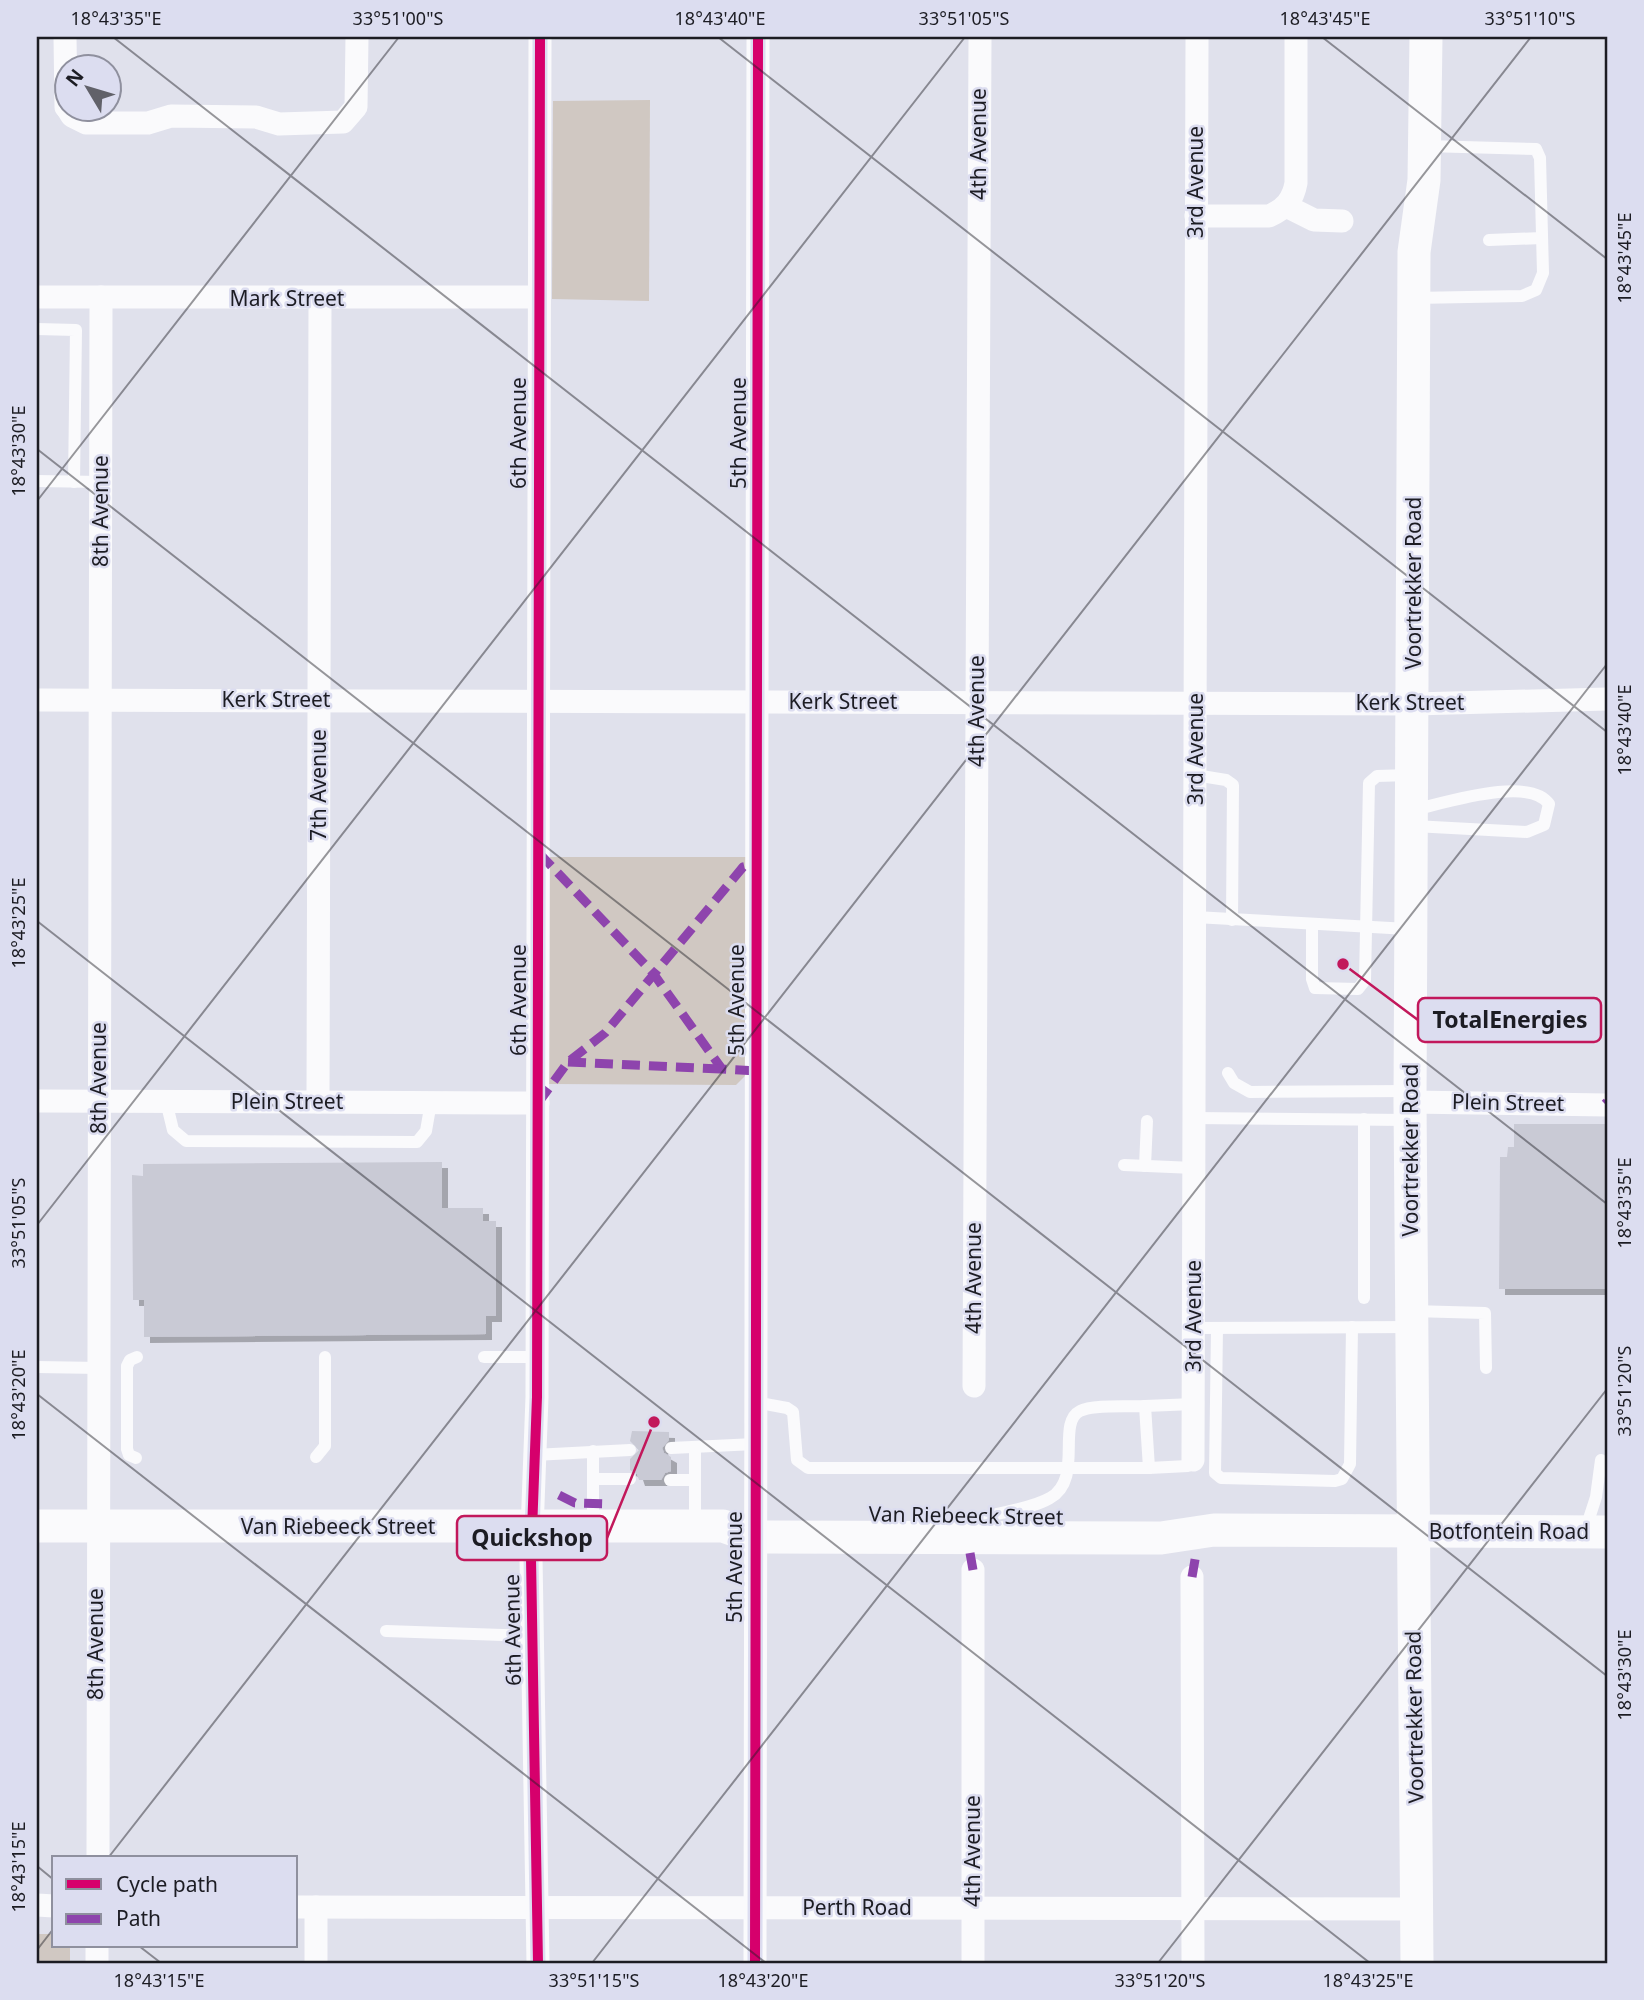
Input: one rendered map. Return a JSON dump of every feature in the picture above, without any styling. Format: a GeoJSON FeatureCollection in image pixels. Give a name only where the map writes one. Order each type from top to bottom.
{"type":"FeatureCollection","features":[{"type":"Feature","properties":{"kind":"main road","name":"Voortrekker Road"},"geometry":{"type":"LineString","coordinates":[[1406,37],[1405,196],[1414,252]]}},
{"type":"Feature","properties":{"kind":"main road","name":"Voortrekker Road"},"geometry":{"type":"LineString","coordinates":[[1417,1963],[1410,1104],[1414,705],[1414,252],[1423,195],[1426,37]]}},
{"type":"Feature","properties":{"kind":"main road","name":"Van Riebeeck Street"},"geometry":{"type":"LineString","coordinates":[[754,1526],[988,1516],[1163,1518],[1194,1524],[1209,1531]]}},
{"type":"Feature","properties":{"kind":"main road","name":"Van Riebeeck Street"},"geometry":{"type":"LineString","coordinates":[[37,1526],[754,1526],[1161,1538],[1209,1531],[1412,1532]]}},
{"type":"Feature","properties":{"kind":"main road","name":"Botfontein Road"},"geometry":{"type":"LineString","coordinates":[[1412,1532],[1596,1532]]}},
{"type":"Feature","properties":{"kind":"street"},"geometry":{"type":"LineString","coordinates":[[84,122],[148,123],[171,116],[256,117],[279,124],[343,122],[356,107],[357,37]]}},
{"type":"Feature","properties":{"kind":"street","name":"6th Avenue"},"geometry":{"type":"LineString","coordinates":[[538,1963],[531,1528],[537,1357],[540,37]]}},
{"type":"Feature","properties":{"kind":"street","name":"5th Avenue"},"geometry":{"type":"LineString","coordinates":[[755,1963],[758,37]]}},
{"type":"Feature","properties":{"kind":"street","name":"4th Avenue"},"geometry":{"type":"LineString","coordinates":[[974,1386],[980,37]]}},
{"type":"Feature","properties":{"kind":"street","name":"3rd Avenue"},"geometry":{"type":"LineString","coordinates":[[1193,1460],[1194,1404],[1205,1328],[1194,1168],[1196,37]]}},
{"type":"Feature","properties":{"kind":"street"},"geometry":{"type":"LineString","coordinates":[[1196,216],[1269,216],[1286,206],[1296,183],[1296,37]]}},
{"type":"Feature","properties":{"kind":"street"},"geometry":{"type":"LineString","coordinates":[[1286,206],[1314,220],[1342,221]]}},
{"type":"Feature","properties":{"kind":"street","name":"Mark Street"},"geometry":{"type":"LineString","coordinates":[[37,297],[538,298]]}},
{"type":"Feature","properties":{"kind":"street","name":"8th Avenue"},"geometry":{"type":"LineString","coordinates":[[98,1856],[96,1549],[100,1527],[101,297]]}},
{"type":"Feature","properties":{"kind":"street","name":"7th Avenue"},"geometry":{"type":"LineString","coordinates":[[318,1102],[320,299]]}},
{"type":"Feature","properties":{"kind":"street","name":"Kerk Street"},"geometry":{"type":"LineString","coordinates":[[37,700],[1414,705],[1607,699]]}},
{"type":"Feature","properties":{"kind":"street","name":"Plein Street"},"geometry":{"type":"LineString","coordinates":[[37,1101],[538,1103]]}},
{"type":"Feature","properties":{"kind":"street","name":"Plein Street"},"geometry":{"type":"LineString","coordinates":[[1410,1104],[1607,1105]]}},
{"type":"Feature","properties":{"kind":"street","name":"4th Avenue"},"geometry":{"type":"LineString","coordinates":[[973,1570],[973,1963]]}},
{"type":"Feature","properties":{"kind":"street"},"geometry":{"type":"LineString","coordinates":[[1192,1577],[1193,1963]]}},
{"type":"Feature","properties":{"kind":"street"},"geometry":{"type":"LineString","coordinates":[[306,1907],[316,1963]]}},
{"type":"Feature","properties":{"kind":"street","name":"Perth Road"},"geometry":{"type":"LineString","coordinates":[[306,1907],[1418,1909]]}},
{"type":"Feature","properties":{"kind":"lane"},"geometry":{"type":"LineString","coordinates":[[1414,298],[1530,294],[1541,284],[1540,158],[1536,149],[1425,146]]}},
{"type":"Feature","properties":{"kind":"lane"},"geometry":{"type":"LineString","coordinates":[[1489,240],[1542,238]]}},
{"type":"Feature","properties":{"kind":"lane"},"geometry":{"type":"LineString","coordinates":[[37,329],[76,330],[74,482]]}},
{"type":"Feature","properties":{"kind":"lane"},"geometry":{"type":"LineString","coordinates":[[37,481],[101,482]]}},
{"type":"Feature","properties":{"kind":"lane"},"geometry":{"type":"LineString","coordinates":[[1195,775],[1226,780],[1233,785],[1231,919]]}},
{"type":"Feature","properties":{"kind":"lane"},"geometry":{"type":"LineString","coordinates":[[1312,924],[1312,984],[1320,990],[1354,990],[1362,985],[1365,980],[1369,783],[1377,776],[1413,775]]}},
{"type":"Feature","properties":{"kind":"lane"},"geometry":{"type":"LineString","coordinates":[[1488,793],[1535,793],[1549,804],[1544,825],[1527,832],[1413,818],[1488,793]]}},
{"type":"Feature","properties":{"kind":"lane"},"geometry":{"type":"LineString","coordinates":[[1195,917],[1412,929]]}},
{"type":"Feature","properties":{"kind":"lane"},"geometry":{"type":"LineString","coordinates":[[1228,1073],[1234,1083],[1250,1092],[1410,1104]]}},
{"type":"Feature","properties":{"kind":"lane"},"geometry":{"type":"LineString","coordinates":[[166,1101],[173,1130],[180,1139],[416,1142],[426,1131],[431,1102]]}},
{"type":"Feature","properties":{"kind":"lane"},"geometry":{"type":"LineString","coordinates":[[1194,1118],[1364,1119],[1410,1104]]}},
{"type":"Feature","properties":{"kind":"lane"},"geometry":{"type":"LineString","coordinates":[[1364,1119],[1364,1298]]}},
{"type":"Feature","properties":{"kind":"lane"},"geometry":{"type":"LineString","coordinates":[[1145,1166],[1147,1121]]}},
{"type":"Feature","properties":{"kind":"lane"},"geometry":{"type":"LineString","coordinates":[[1124,1166],[1194,1168]]}},
{"type":"Feature","properties":{"kind":"lane"},"geometry":{"type":"LineString","coordinates":[[1352,1327],[1350,1464],[1342,1479],[1221,1478],[1215,1473],[1205,1328],[1352,1327],[1485,1313],[1486,1368]]}},
{"type":"Feature","properties":{"kind":"lane"},"geometry":{"type":"LineString","coordinates":[[136,1458],[127,1452],[127,1366],[130,1360],[137,1357]]}},
{"type":"Feature","properties":{"kind":"lane"},"geometry":{"type":"LineString","coordinates":[[316,1457],[325,1446],[325,1357]]}},
{"type":"Feature","properties":{"kind":"lane"},"geometry":{"type":"LineString","coordinates":[[484,1357],[537,1357]]}},
{"type":"Feature","properties":{"kind":"lane"},"geometry":{"type":"LineString","coordinates":[[37,1367],[100,1368]]}},
{"type":"Feature","properties":{"kind":"lane"},"geometry":{"type":"LineString","coordinates":[[755,1402],[787,1408],[793,1412],[797,1460],[808,1468],[1069,1465],[1149,1468],[1188,1466],[1193,1460]]}},
{"type":"Feature","properties":{"kind":"lane"},"geometry":{"type":"LineString","coordinates":[[988,1516],[1049,1499],[1061,1490],[1069,1465],[1071,1423],[1075,1414],[1084,1409],[1194,1404]]}},
{"type":"Feature","properties":{"kind":"lane"},"geometry":{"type":"LineString","coordinates":[[100,1406],[128,1406]]}},
{"type":"Feature","properties":{"kind":"lane"},"geometry":{"type":"LineString","coordinates":[[1145,1406],[1149,1468]]}},
{"type":"Feature","properties":{"kind":"lane"},"geometry":{"type":"LineString","coordinates":[[671,1448],[755,1444]]}},
{"type":"Feature","properties":{"kind":"lane"},"geometry":{"type":"LineString","coordinates":[[695,1447],[695,1480],[709,1526]]}},
{"type":"Feature","properties":{"kind":"lane"},"geometry":{"type":"LineString","coordinates":[[534,1455],[630,1450]]}},
{"type":"Feature","properties":{"kind":"lane"},"geometry":{"type":"LineString","coordinates":[[593,1451],[593,1526]]}},
{"type":"Feature","properties":{"kind":"lane"},"geometry":{"type":"LineString","coordinates":[[1596,1532],[1596,1497],[1601,1460]]}},
{"type":"Feature","properties":{"kind":"lane"},"geometry":{"type":"LineString","coordinates":[[594,1479],[630,1479]]}},
{"type":"Feature","properties":{"kind":"lane"},"geometry":{"type":"LineString","coordinates":[[670,1479],[695,1480]]}},
{"type":"Feature","properties":{"kind":"lane"},"geometry":{"type":"LineString","coordinates":[[386,1631],[533,1636]]}},
{"type":"Feature","properties":{"kind":"shaded area"},"geometry":{"type":"Polygon","coordinates":[[[650,100],[649,301],[552,299],[553,101],[650,100]]]}},
{"type":"Feature","properties":{"kind":"shaded area"},"geometry":{"type":"Polygon","coordinates":[[[550,857],[746,857],[745,1076],[736,1085],[549,1084],[550,857]]]}},
{"type":"Feature","properties":{"kind":"shaded area"},"geometry":{"type":"Polygon","coordinates":[[[37,1934],[52,1934],[52,1948],[70,1948],[70,1963],[37,1963],[37,1934]]]}},
{"type":"Feature","properties":{"kind":"building"},"geometry":{"type":"Polygon","coordinates":[[[1514,1124],[1607,1124],[1607,1289],[1499,1289],[1500,1157],[1507,1157],[1508,1147],[1514,1147],[1514,1124]]]}},
{"type":"Feature","properties":{"kind":"building"},"geometry":{"type":"Polygon","coordinates":[[[442,1162],[442,1208],[483,1208],[483,1221],[496,1221],[496,1316],[486,1316],[486,1334],[144,1337],[144,1300],[133,1300],[132,1175],[143,1176],[143,1164],[442,1162]]]}},
{"type":"Feature","properties":{"kind":"building"},"geometry":{"type":"Polygon","coordinates":[[[632,1431],[669,1432],[669,1440],[662,1448],[664,1453],[671,1457],[671,1471],[665,1473],[661,1480],[639,1480],[637,1474],[630,1470],[630,1459],[639,1450],[630,1441],[632,1431]]]}},
{"type":"Feature","properties":{"kind":"marked path"},"geometry":{"type":"LineString","coordinates":[[539,853],[653,973],[722,1069],[756,1071]]}},
{"type":"Feature","properties":{"kind":"marked path"},"geometry":{"type":"LineString","coordinates":[[538,1103],[568,1062],[605,1033],[743,867],[757,864]]}},
{"type":"Feature","properties":{"kind":"marked path"},"geometry":{"type":"LineString","coordinates":[[568,1062],[722,1069]]}},
{"type":"Feature","properties":{"kind":"marked path"},"geometry":{"type":"LineString","coordinates":[[559,1495],[575,1503],[609,1504]]}},
{"type":"Feature","properties":{"kind":"marked path"},"geometry":{"type":"LineString","coordinates":[[970,1553],[973,1570]]}},
{"type":"Feature","properties":{"kind":"marked path"},"geometry":{"type":"LineString","coordinates":[[1192,1577],[1196,1554]]}},
{"type":"Feature","properties":{"kind":"cycle path"},"geometry":{"type":"LineString","coordinates":[[538,1963],[531,1558],[537,1397],[540,37]]}},
{"type":"Feature","properties":{"kind":"cycle path"},"geometry":{"type":"LineString","coordinates":[[755,1963],[758,37]]}},
{"type":"Feature","properties":{"kind":"place","name":"TotalEnergies"},"geometry":{"type":"Point","coordinates":[1343,964]}},
{"type":"Feature","properties":{"kind":"place","name":"Quickshop"},"geometry":{"type":"Point","coordinates":[654,1422]}}]}
